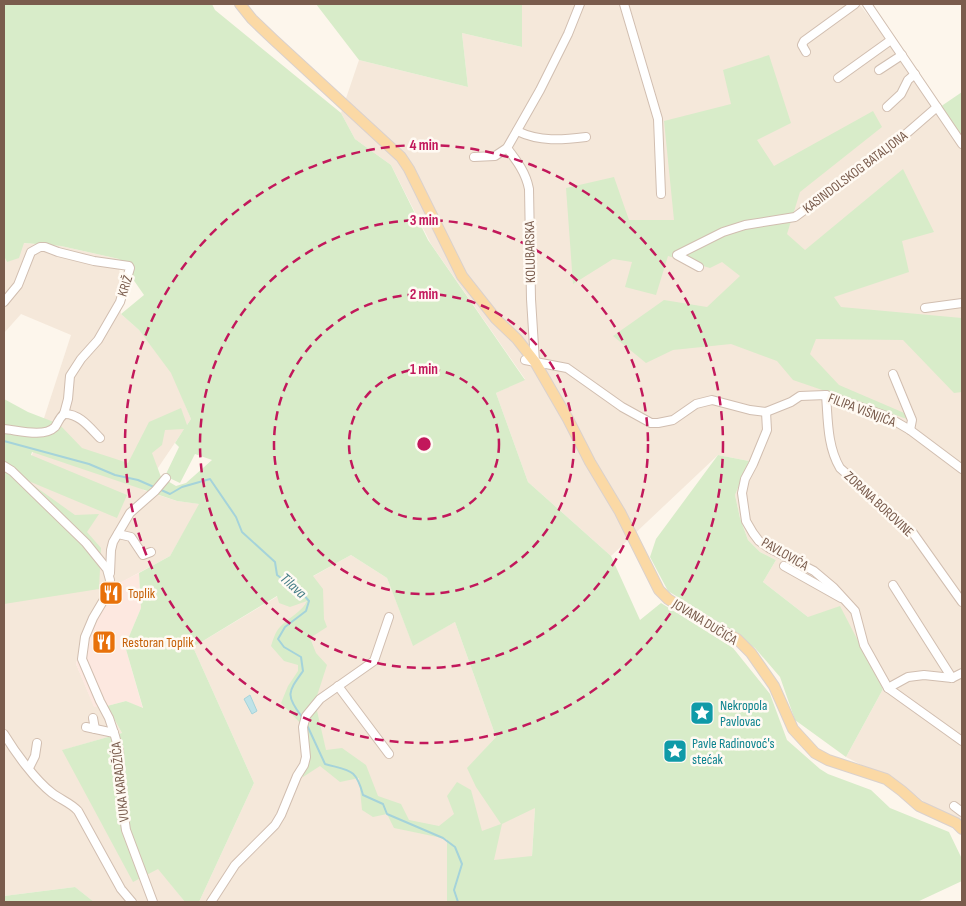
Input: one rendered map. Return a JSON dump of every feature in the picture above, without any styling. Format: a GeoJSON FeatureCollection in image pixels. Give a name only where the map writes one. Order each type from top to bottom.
{"type":"FeatureCollection","features":[{"type":"Feature","properties":{"kind":"main road"},"geometry":{"type":"LineString","coordinates":[[240,4],[274,40],[392,147],[409,169],[462,276],[496,319],[518,339],[530,361]]}},
{"type":"Feature","properties":{"kind":"main road","name":"JOVANA DUČIĆA"},"geometry":{"type":"LineString","coordinates":[[530,361],[568,419],[590,462],[620,512],[659,590],[668,599],[688,612],[737,639],[774,686],[793,729],[815,753],[828,760],[886,779],[919,806],[956,823],[962,829]]}},
{"type":"Feature","properties":{"kind":"street"},"geometry":{"type":"LineString","coordinates":[[474,157],[495,156],[507,148],[540,90],[568,34],[580,4]]}},
{"type":"Feature","properties":{"kind":"street"},"geometry":{"type":"LineString","coordinates":[[624,4],[658,119],[661,194]]}},
{"type":"Feature","properties":{"kind":"street"},"geometry":{"type":"LineString","coordinates":[[806,52],[802,45],[804,41],[855,4]]}},
{"type":"Feature","properties":{"kind":"street"},"geometry":{"type":"LineString","coordinates":[[867,4],[962,144]]}},
{"type":"Feature","properties":{"kind":"street"},"geometry":{"type":"LineString","coordinates":[[838,78],[891,40]]}},
{"type":"Feature","properties":{"kind":"street"},"geometry":{"type":"LineString","coordinates":[[879,70],[902,55]]}},
{"type":"Feature","properties":{"kind":"street"},"geometry":{"type":"LineString","coordinates":[[887,107],[902,94],[908,80],[915,74]]}},
{"type":"Feature","properties":{"kind":"street","name":"KASINDOLSKOG BATALJONA"},"geometry":{"type":"LineString","coordinates":[[699,267],[677,255],[723,232],[745,226],[795,218],[899,140],[937,107]]}},
{"type":"Feature","properties":{"kind":"street"},"geometry":{"type":"LineString","coordinates":[[517,130],[528,136],[551,140],[586,137]]}},
{"type":"Feature","properties":{"kind":"street","name":"KOLUBARSKA"},"geometry":{"type":"LineString","coordinates":[[507,148],[527,178],[529,189],[530,361]]}},
{"type":"Feature","properties":{"kind":"street","name":"KRIŽ"},"geometry":{"type":"LineString","coordinates":[[5,298],[18,285],[31,252],[40,247],[94,261],[129,266],[120,302],[98,340],[81,359],[70,376],[64,414]]}},
{"type":"Feature","properties":{"kind":"street"},"geometry":{"type":"LineString","coordinates":[[926,308],[962,303]]}},
{"type":"Feature","properties":{"kind":"street"},"geometry":{"type":"LineString","coordinates":[[530,361],[567,368],[622,406],[651,423],[673,420],[696,404],[712,400],[750,410],[766,412]]}},
{"type":"Feature","properties":{"kind":"street"},"geometry":{"type":"LineString","coordinates":[[893,374],[912,420],[910,430]]}},
{"type":"Feature","properties":{"kind":"street","name":"FILIPA VIŠNJIĆA"},"geometry":{"type":"LineString","coordinates":[[766,412],[791,402],[800,396],[826,395],[886,416],[910,430],[962,469]]}},
{"type":"Feature","properties":{"kind":"street","name":"ZORANA BOROVINE"},"geometry":{"type":"LineString","coordinates":[[826,395],[831,447],[834,458],[840,468],[913,533],[962,602]]}},
{"type":"Feature","properties":{"kind":"street","name":"PAVLOVIĆA"},"geometry":{"type":"LineString","coordinates":[[766,412],[767,430],[742,493],[746,521],[759,541],[784,557],[814,571],[834,587],[855,612],[864,645],[888,688],[962,740]]}},
{"type":"Feature","properties":{"kind":"street"},"geometry":{"type":"LineString","coordinates":[[4,429],[28,433],[49,430],[54,427],[64,414],[69,414],[81,420],[100,438]]}},
{"type":"Feature","properties":{"kind":"street"},"geometry":{"type":"LineString","coordinates":[[4,466],[12,471],[86,543],[107,569],[110,580]]}},
{"type":"Feature","properties":{"kind":"street","name":"VUKA KARADŽIĆA"},"geometry":{"type":"LineString","coordinates":[[153,902],[126,830],[118,750],[114,733],[82,659],[85,638],[93,618],[109,591],[111,550],[118,534],[130,512],[166,478]]}},
{"type":"Feature","properties":{"kind":"street"},"geometry":{"type":"LineString","coordinates":[[118,534],[131,537],[143,555],[151,552]]}},
{"type":"Feature","properties":{"kind":"street","name":"PAVLOVIĆA"},"geometry":{"type":"LineString","coordinates":[[784,566],[846,601]]}},
{"type":"Feature","properties":{"kind":"street"},"geometry":{"type":"LineString","coordinates":[[893,586],[952,678]]}},
{"type":"Feature","properties":{"kind":"street"},"geometry":{"type":"LineString","coordinates":[[211,902],[235,865],[275,825],[281,815],[306,757],[302,727],[305,719],[320,699],[374,661],[389,617]]}},
{"type":"Feature","properties":{"kind":"street"},"geometry":{"type":"LineString","coordinates":[[888,688],[908,677],[924,675],[952,678],[962,673]]}},
{"type":"Feature","properties":{"kind":"street"},"geometry":{"type":"LineString","coordinates":[[338,686],[389,754]]}},
{"type":"Feature","properties":{"kind":"street"},"geometry":{"type":"LineString","coordinates":[[93,718],[96,729]]}},
{"type":"Feature","properties":{"kind":"street"},"geometry":{"type":"LineString","coordinates":[[86,727],[114,733]]}},
{"type":"Feature","properties":{"kind":"street"},"geometry":{"type":"LineString","coordinates":[[4,734],[29,768],[51,792],[72,804],[78,811],[121,889],[132,902]]}},
{"type":"Feature","properties":{"kind":"street"},"geometry":{"type":"LineString","coordinates":[[29,768],[35,756],[37,743]]}},
{"type":"Feature","properties":{"kind":"street"},"geometry":{"type":"LineString","coordinates":[[954,806],[962,812]]}},
{"type":"Feature","properties":{"kind":"shaded area"},"geometry":{"type":"Polygon","coordinates":[[[522,4],[859,4],[915,74],[962,144],[962,832],[908,789],[846,757],[883,689],[808,617],[763,582],[776,560],[760,552],[748,540],[740,518],[735,495],[749,461],[718,455],[611,556],[528,482],[496,393],[525,379],[431,244],[391,165],[355,139],[341,113],[359,60],[468,87],[462,33],[522,47],[522,4]]]}},
{"type":"Feature","properties":{"kind":"shaded area"},"geometry":{"type":"Polygon","coordinates":[[[23,243],[61,246],[119,259],[121,314],[139,330],[172,373],[191,419],[143,490],[177,501],[200,504],[170,556],[103,592],[86,627],[76,664],[94,706],[107,706],[122,733],[63,750],[133,881],[158,868],[185,902],[94,902],[75,887],[4,896],[4,526],[9,526],[71,335],[21,314],[4,333],[4,256],[7,262],[23,243]]]}},
{"type":"Feature","properties":{"kind":"shaded area"},"geometry":{"type":"Polygon","coordinates":[[[351,555],[387,578],[413,645],[455,622],[496,737],[468,768],[535,808],[529,902],[199,902],[254,783],[193,647],[351,555]]]}},
{"type":"Feature","properties":{"kind":"shaded area","name":"Restoran Toplik"},"geometry":{"type":"Polygon","coordinates":[[[139,573],[141,608],[125,646],[143,709],[126,701],[94,707],[76,664],[86,627],[103,591],[139,573]]]}},
{"type":"Feature","properties":{"kind":"green space"},"geometry":{"type":"Polygon","coordinates":[[[4,4],[212,4],[215,10],[341,113],[355,139],[391,165],[428,240],[525,380],[496,393],[528,482],[611,556],[640,620],[661,603],[733,648],[770,694],[787,740],[828,774],[871,790],[890,808],[949,832],[962,859],[962,881],[917,902],[447,902],[447,839],[394,828],[387,814],[373,817],[362,810],[359,778],[340,782],[320,766],[303,777],[304,727],[281,703],[288,686],[298,671],[298,665],[284,661],[271,646],[278,629],[302,608],[307,601],[290,607],[279,603],[277,596],[193,647],[254,783],[199,902],[185,902],[158,869],[133,882],[62,750],[122,733],[107,706],[126,701],[143,708],[125,646],[141,608],[139,573],[170,556],[199,504],[177,501],[32,452],[31,455],[127,495],[117,518],[26,480],[75,515],[99,514],[87,532],[101,548],[99,589],[4,604],[4,399],[28,412],[59,424],[82,448],[128,463],[149,422],[181,408],[187,425],[191,419],[171,373],[139,330],[121,314],[144,295],[119,259],[61,246],[24,243],[19,258],[7,262],[4,256],[4,4]],[[184,429],[165,430],[162,445],[152,453],[161,477],[176,486],[186,483],[212,460],[195,454],[180,483],[165,476],[179,447],[175,443],[184,429]],[[351,555],[313,576],[323,589],[324,619],[327,627],[310,638],[316,653],[327,665],[315,702],[326,750],[342,748],[366,765],[378,796],[401,804],[409,820],[439,826],[454,814],[447,796],[457,782],[471,790],[482,831],[501,824],[476,787],[467,768],[496,737],[455,622],[413,646],[387,578],[351,555]],[[535,808],[502,824],[494,860],[532,856],[535,808]]]}},
{"type":"Feature","properties":{"kind":"green space"},"geometry":{"type":"Polygon","coordinates":[[[316,4],[522,4],[522,47],[462,33],[468,87],[359,60],[316,4]]]}},
{"type":"Feature","properties":{"kind":"green space"},"geometry":{"type":"Polygon","coordinates":[[[769,55],[791,123],[757,140],[774,166],[873,111],[882,127],[800,192],[787,234],[805,250],[903,169],[934,232],[902,241],[909,272],[834,297],[841,307],[962,318],[962,392],[954,393],[903,340],[816,339],[810,354],[839,385],[909,415],[907,419],[793,380],[777,361],[731,344],[673,350],[646,363],[613,336],[664,300],[707,307],[740,276],[722,262],[710,268],[668,256],[656,295],[625,287],[632,262],[613,259],[573,284],[566,188],[614,177],[629,220],[674,220],[664,121],[731,104],[723,70],[769,55]]]}},
{"type":"Feature","properties":{"kind":"green space"},"geometry":{"type":"Polygon","coordinates":[[[962,92],[962,140],[940,107],[962,92]]]}},
{"type":"Feature","properties":{"kind":"green space"},"geometry":{"type":"Polygon","coordinates":[[[718,455],[749,461],[735,495],[740,518],[748,540],[760,552],[776,560],[763,582],[808,617],[840,606],[883,689],[846,757],[795,720],[780,677],[755,648],[668,591],[650,557],[656,539],[718,455]]]}},
{"type":"Feature","properties":{"kind":"green space"},"geometry":{"type":"Polygon","coordinates":[[[75,887],[94,902],[4,902],[4,896],[75,887]]]}},
{"type":"Feature","properties":{"kind":"water"},"geometry":{"type":"Polygon","coordinates":[[[250,695],[257,711],[252,714],[244,699],[250,695]]]}},
{"type":"Feature","properties":{"kind":"waterway","name":"Tilava"},"geometry":{"type":"LineString","coordinates":[[4,441],[89,464],[115,475],[138,480],[154,487]]}},
{"type":"Feature","properties":{"kind":"waterway","name":"Tilava"},"geometry":{"type":"LineString","coordinates":[[159,489],[170,494],[182,487],[210,479],[236,517],[242,532],[275,562],[277,575],[303,594],[309,601],[306,611],[285,627],[278,639],[284,647],[301,657],[303,671],[290,694],[293,703],[302,717]]}},
{"type":"Feature","properties":{"kind":"waterway","name":"Tilava"},"geometry":{"type":"LineString","coordinates":[[307,725],[325,764],[351,772],[358,780],[363,795],[383,804],[387,814],[443,838],[455,847],[462,864],[454,890],[458,902]]}},
{"type":"Feature","properties":{"kind":"place","name":"Toplik"},"geometry":{"type":"Point","coordinates":[111,593]}},
{"type":"Feature","properties":{"kind":"place","name":"Restoran Toplik"},"geometry":{"type":"Point","coordinates":[104,642]}},
{"type":"Feature","properties":{"kind":"place","name":"Nekropola Pavlovac"},"geometry":{"type":"Point","coordinates":[702,713]}},
{"type":"Feature","properties":{"kind":"place","name":"Pavle Radinovoć's stećak"},"geometry":{"type":"Point","coordinates":[675,751]}}]}
